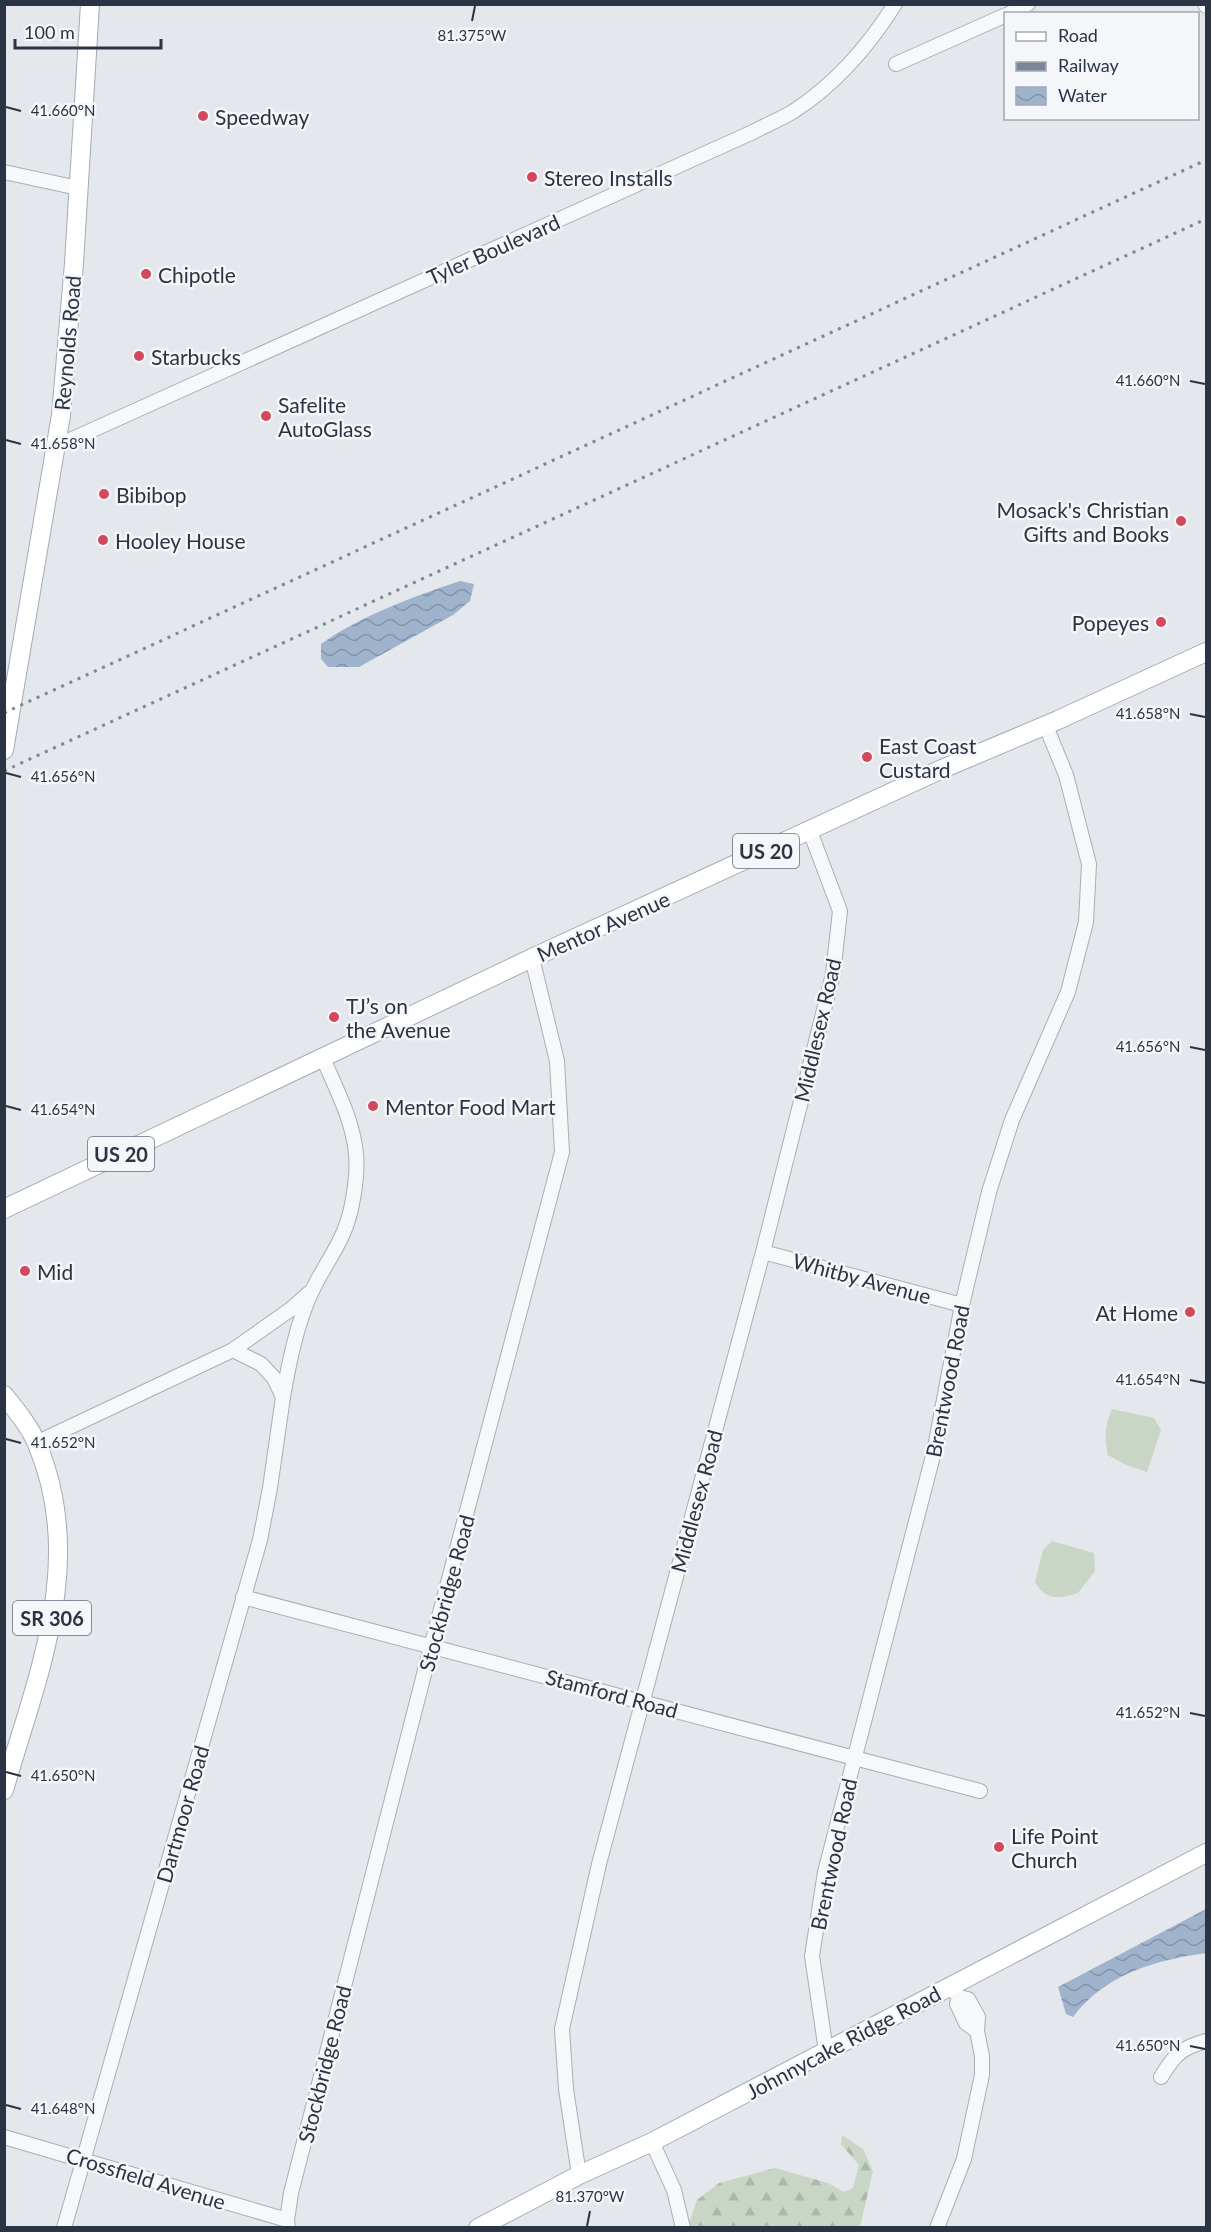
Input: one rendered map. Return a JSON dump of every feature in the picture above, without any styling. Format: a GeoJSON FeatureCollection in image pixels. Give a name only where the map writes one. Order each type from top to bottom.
{"type":"FeatureCollection","features":[{"type":"Feature","properties":{"kind":"main road","name":"Reynolds Road"},"geometry":{"type":"LineString","coordinates":[[4,750],[57,447],[72,301],[90,4]]}},
{"type":"Feature","properties":{"kind":"main road","name":"Mentor Avenue"},"geometry":{"type":"LineString","coordinates":[[4,1209],[532,958],[942,769],[1206,652]]}},
{"type":"Feature","properties":{"kind":"main road","name":"SR 306"},"geometry":{"type":"LineString","coordinates":[[4,1395],[36,1443],[50,1484],[59,1535],[54,1610],[45,1650],[4,1790]]}},
{"type":"Feature","properties":{"kind":"main road","name":"Johnnycake Ridge Road"},"geometry":{"type":"LineString","coordinates":[[478,2228],[579,2175],[652,2142],[826,2051],[955,1992],[1206,1853]]}},
{"type":"Feature","properties":{"kind":"street","name":"Tyler Boulevard"},"geometry":{"type":"LineString","coordinates":[[57,447],[753,132],[792,112],[829,86],[861,53],[895,4]]}},
{"type":"Feature","properties":{"kind":"street"},"geometry":{"type":"LineString","coordinates":[[1011,12],[1028,4]]}},
{"type":"Feature","properties":{"kind":"street"},"geometry":{"type":"LineString","coordinates":[[896,64],[1004,15]]}},
{"type":"Feature","properties":{"kind":"street"},"geometry":{"type":"LineString","coordinates":[[4,172],[78,188]]}},
{"type":"Feature","properties":{"kind":"street","name":"Brentwood Road"},"geometry":{"type":"LineString","coordinates":[[826,2051],[812,1956],[825,1872],[934,1452],[962,1305],[989,1192],[1012,1120],[1068,993],[1086,922],[1089,864],[1066,775],[1045,724]]}},
{"type":"Feature","properties":{"kind":"street","name":"Middlesex Road"},"geometry":{"type":"LineString","coordinates":[[579,2175],[566,2088],[562,2029],[599,1864],[763,1252],[832,974],[840,911],[810,831]]}},
{"type":"Feature","properties":{"kind":"street","name":"Stockbridge Road"},"geometry":{"type":"LineString","coordinates":[[288,2224],[291,2193],[431,1647],[562,1152],[557,1061],[532,958]]}},
{"type":"Feature","properties":{"kind":"street","name":"Dartmoor Road"},"geometry":{"type":"LineString","coordinates":[[64,2228],[260,1540],[288,1365],[311,1292],[346,1226],[357,1171],[357,1152],[344,1105],[323,1058]]}},
{"type":"Feature","properties":{"kind":"street","name":"Whitby Avenue"},"geometry":{"type":"LineString","coordinates":[[763,1252],[962,1305]]}},
{"type":"Feature","properties":{"kind":"street"},"geometry":{"type":"LineString","coordinates":[[36,1443],[233,1350],[311,1292]]}},
{"type":"Feature","properties":{"kind":"street"},"geometry":{"type":"LineString","coordinates":[[233,1350],[261,1364],[274,1378],[283,1397]]}},
{"type":"Feature","properties":{"kind":"street","name":"Stamford Road"},"geometry":{"type":"LineString","coordinates":[[243,1597],[980,1791]]}},
{"type":"Feature","properties":{"kind":"street"},"geometry":{"type":"LineString","coordinates":[[937,2228],[964,2159],[982,2075],[982,2056],[977,2031],[978,2018],[968,1999],[955,1992]]}},
{"type":"Feature","properties":{"kind":"street"},"geometry":{"type":"LineString","coordinates":[[1161,2077],[1173,2058],[1180,2052],[1206,2041]]}},
{"type":"Feature","properties":{"kind":"street","name":"Crossfield Avenue"},"geometry":{"type":"LineString","coordinates":[[4,2137],[84,2159],[288,2224]]}},
{"type":"Feature","properties":{"kind":"street"},"geometry":{"type":"LineString","coordinates":[[652,2142],[674,2190],[683,2228]]}},
{"type":"Feature","properties":{"kind":"green space"},"geometry":{"type":"Polygon","coordinates":[[[1112,1409],[1154,1418],[1161,1430],[1147,1472],[1124,1464],[1108,1455],[1106,1432],[1112,1409]]]}},
{"type":"Feature","properties":{"kind":"green space"},"geometry":{"type":"Polygon","coordinates":[[[1052,1541],[1094,1553],[1095,1571],[1078,1593],[1054,1597],[1044,1593],[1035,1582],[1043,1550],[1052,1541]]]}},
{"type":"Feature","properties":{"kind":"green space"},"geometry":{"type":"Polygon","coordinates":[[[842,2135],[863,2149],[873,2171],[860,2227],[692,2228],[689,2223],[697,2200],[719,2183],[775,2168],[828,2183],[844,2192],[853,2188],[859,2165],[841,2144],[842,2135]]]}},
{"type":"Feature","properties":{"kind":"water"},"geometry":{"type":"Polygon","coordinates":[[[460,581],[474,584],[470,601],[453,615],[359,667],[328,667],[321,659],[321,644],[353,624],[406,600],[460,581]]]}},
{"type":"Feature","properties":{"kind":"water"},"geometry":{"type":"Polygon","coordinates":[[[1206,1909],[1206,1953],[1169,1960],[1133,1972],[1100,1990],[1073,2017],[1066,2014],[1058,1987],[1206,1909]]]}},
{"type":"Feature","properties":{"kind":"railway"},"geometry":{"type":"LineString","coordinates":[[4,713],[1206,160]]}},
{"type":"Feature","properties":{"kind":"railway"},"geometry":{"type":"LineString","coordinates":[[4,771],[1206,219]]}},
{"type":"Feature","properties":{"kind":"place","name":"Speedway"},"geometry":{"type":"Point","coordinates":[203,116]}},
{"type":"Feature","properties":{"kind":"place","name":"Stereo Installs"},"geometry":{"type":"Point","coordinates":[532,177]}},
{"type":"Feature","properties":{"kind":"place","name":"Chipotle"},"geometry":{"type":"Point","coordinates":[146,274]}},
{"type":"Feature","properties":{"kind":"place","name":"Starbucks"},"geometry":{"type":"Point","coordinates":[139,356]}},
{"type":"Feature","properties":{"kind":"place","name":"Safelite AutoGlass"},"geometry":{"type":"Point","coordinates":[266,416]}},
{"type":"Feature","properties":{"kind":"place","name":"Bibibop"},"geometry":{"type":"Point","coordinates":[104,494]}},
{"type":"Feature","properties":{"kind":"place","name":"Mosack's Christian Gifts and Books"},"geometry":{"type":"Point","coordinates":[1181,521]}},
{"type":"Feature","properties":{"kind":"place","name":"Hooley House"},"geometry":{"type":"Point","coordinates":[103,540]}},
{"type":"Feature","properties":{"kind":"place","name":"Popeyes"},"geometry":{"type":"Point","coordinates":[1161,622]}},
{"type":"Feature","properties":{"kind":"place","name":"East Coast Custard"},"geometry":{"type":"Point","coordinates":[867,757]}},
{"type":"Feature","properties":{"kind":"place","name":"TJ’s on the Avenue"},"geometry":{"type":"Point","coordinates":[334,1017]}},
{"type":"Feature","properties":{"kind":"place","name":"Mentor Food Mart"},"geometry":{"type":"Point","coordinates":[373,1106]}},
{"type":"Feature","properties":{"kind":"place","name":"Mid"},"geometry":{"type":"Point","coordinates":[25,1271]}},
{"type":"Feature","properties":{"kind":"place","name":"At Home"},"geometry":{"type":"Point","coordinates":[1190,1312]}},
{"type":"Feature","properties":{"kind":"place","name":"Life Point Church"},"geometry":{"type":"Point","coordinates":[999,1847]}}]}
